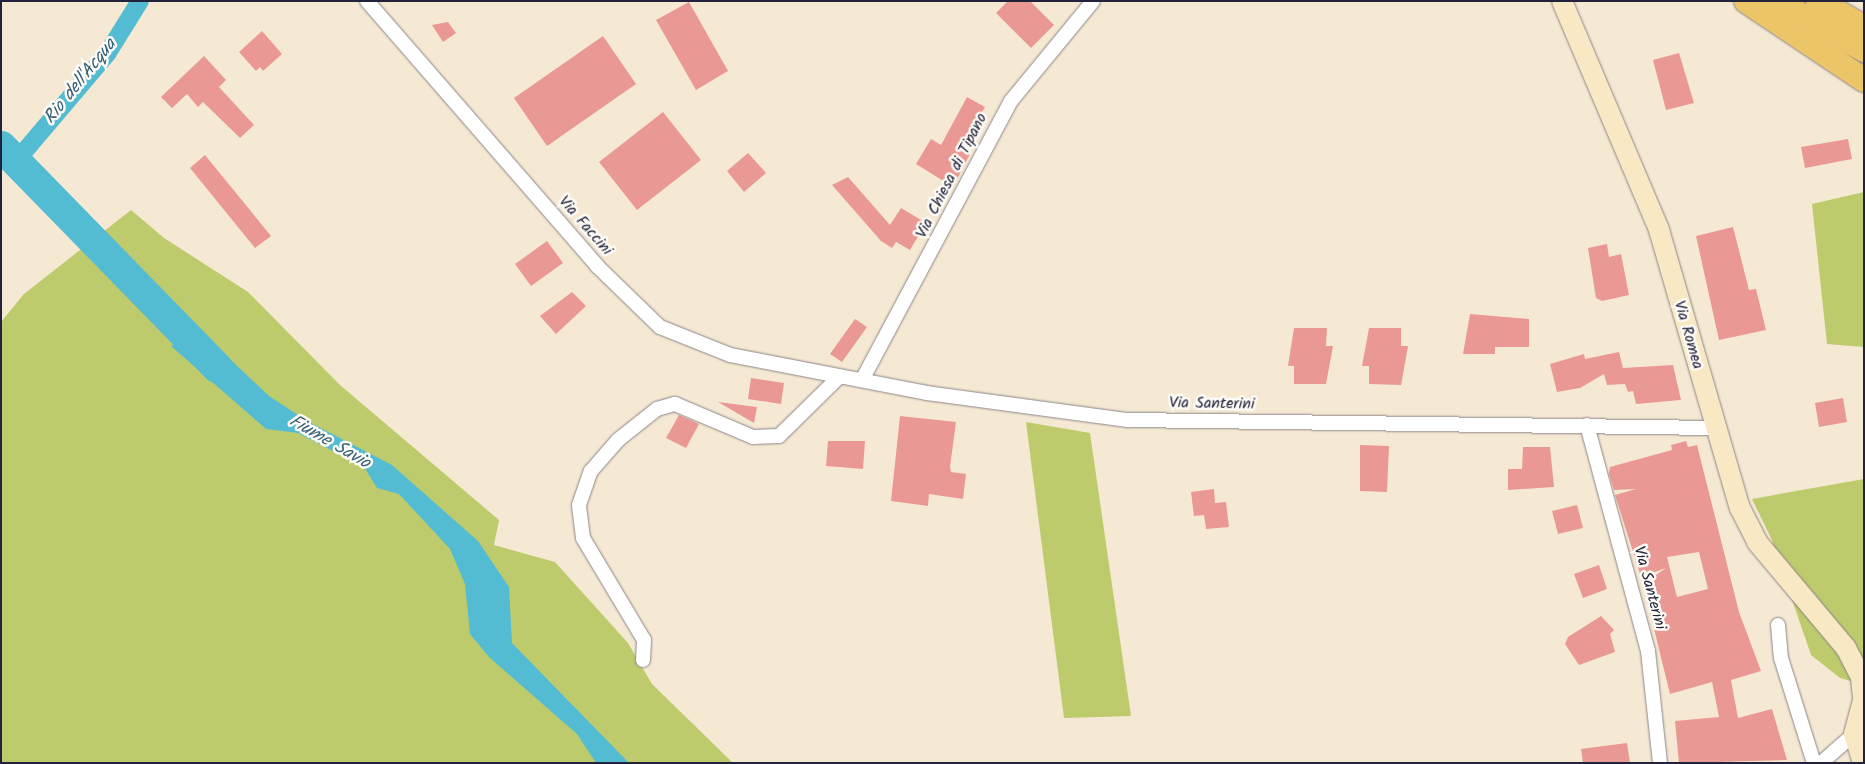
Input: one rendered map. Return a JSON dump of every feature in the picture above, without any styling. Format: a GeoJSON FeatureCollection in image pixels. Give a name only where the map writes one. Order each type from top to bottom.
{"type":"FeatureCollection","features":[{"type":"Feature","properties":{"kind":"highway"},"geometry":{"type":"LineString","coordinates":[[1746,1],[1864,80]]}},
{"type":"Feature","properties":{"kind":"highway"},"geometry":{"type":"LineString","coordinates":[[1776,1],[1864,50]]}},
{"type":"Feature","properties":{"kind":"highway"},"geometry":{"type":"LineString","coordinates":[[1818,1],[1864,27]]}},
{"type":"Feature","properties":{"kind":"main road","name":"Via Romea"},"geometry":{"type":"LineString","coordinates":[[1562,1],[1659,230],[1714,428],[1740,508],[1757,542],[1855,652],[1863,697],[1854,734]]}},
{"type":"Feature","properties":{"kind":"main road"},"geometry":{"type":"LineString","coordinates":[[1854,734],[1863,763]]}},
{"type":"Feature","properties":{"kind":"street","name":"Via Faccini"},"geometry":{"type":"LineString","coordinates":[[367,1],[597,266],[660,327],[730,355],[839,377]]}},
{"type":"Feature","properties":{"kind":"street","name":"Via Chiesa di Tipano"},"geometry":{"type":"LineString","coordinates":[[862,380],[1011,101],[1093,1]]}},
{"type":"Feature","properties":{"kind":"street","name":"Via Santerini"},"geometry":{"type":"LineString","coordinates":[[839,377],[1128,420],[1587,424],[1714,428]]}},
{"type":"Feature","properties":{"kind":"street"},"geometry":{"type":"LineString","coordinates":[[643,660],[644,640],[583,538],[579,498],[592,471],[618,440],[657,409],[675,404],[753,437],[779,436],[839,377]]}},
{"type":"Feature","properties":{"kind":"street","name":"Via Santerini"},"geometry":{"type":"LineString","coordinates":[[1587,424],[1648,652],[1660,763]]}},
{"type":"Feature","properties":{"kind":"street"},"geometry":{"type":"LineString","coordinates":[[1778,625],[1780,658],[1814,763]]}},
{"type":"Feature","properties":{"kind":"street"},"geometry":{"type":"LineString","coordinates":[[1821,763],[1854,734]]}},
{"type":"Feature","properties":{"kind":"green space"},"geometry":{"type":"Polygon","coordinates":[[[1864,192],[1864,347],[1827,344],[1812,204],[1864,192]]]}},
{"type":"Feature","properties":{"kind":"green space"},"geometry":{"type":"Polygon","coordinates":[[[131,210],[164,238],[248,292],[340,385],[499,520],[494,545],[555,562],[628,643],[652,684],[733,763],[1,763],[1,322],[24,294],[131,210]]]}},
{"type":"Feature","properties":{"kind":"green space"},"geometry":{"type":"Polygon","coordinates":[[[1026,422],[1090,433],[1131,716],[1064,718],[1026,422]]]}},
{"type":"Feature","properties":{"kind":"green space"},"geometry":{"type":"Polygon","coordinates":[[[1864,479],[1864,684],[1861,684],[1840,678],[1811,655],[1771,538],[1752,499],[1864,479]]]}},
{"type":"Feature","properties":{"kind":"water"},"geometry":{"type":"Polygon","coordinates":[[[199,330],[269,396],[307,421],[392,465],[478,541],[509,587],[512,643],[629,763],[596,763],[577,734],[489,657],[470,634],[465,584],[450,549],[399,494],[377,488],[364,467],[298,433],[266,429],[171,346],[199,330]]]}},
{"type":"Feature","properties":{"kind":"building"},"geometry":{"type":"Polygon","coordinates":[[[1008,1],[1030,1],[1054,25],[1031,48],[996,13],[1008,1]]]}},
{"type":"Feature","properties":{"kind":"building"},"geometry":{"type":"Polygon","coordinates":[[[689,2],[728,71],[696,90],[656,20],[689,2]]]}},
{"type":"Feature","properties":{"kind":"building"},"geometry":{"type":"Polygon","coordinates":[[[448,22],[456,33],[443,42],[432,25],[448,22]]]}},
{"type":"Feature","properties":{"kind":"building"},"geometry":{"type":"Polygon","coordinates":[[[262,31],[282,54],[263,71],[260,67],[256,71],[239,52],[262,31]]]}},
{"type":"Feature","properties":{"kind":"building"},"geometry":{"type":"Polygon","coordinates":[[[603,36],[636,84],[547,146],[514,98],[603,36]]]}},
{"type":"Feature","properties":{"kind":"building"},"geometry":{"type":"Polygon","coordinates":[[[1679,53],[1694,103],[1666,110],[1653,60],[1679,53]]]}},
{"type":"Feature","properties":{"kind":"building"},"geometry":{"type":"Polygon","coordinates":[[[204,56],[226,80],[219,87],[254,125],[240,138],[203,102],[198,107],[187,94],[172,108],[161,97],[204,56]]]}},
{"type":"Feature","properties":{"kind":"building"},"geometry":{"type":"Polygon","coordinates":[[[967,97],[985,107],[962,149],[970,154],[953,187],[916,164],[931,139],[941,145],[967,97]]]}},
{"type":"Feature","properties":{"kind":"building"},"geometry":{"type":"Polygon","coordinates":[[[663,112],[701,160],[637,210],[599,162],[663,112]]]}},
{"type":"Feature","properties":{"kind":"building"},"geometry":{"type":"Polygon","coordinates":[[[1848,139],[1852,159],[1805,168],[1801,147],[1848,139]]]}},
{"type":"Feature","properties":{"kind":"building"},"geometry":{"type":"Polygon","coordinates":[[[748,153],[766,173],[744,192],[727,171],[748,153]]]}},
{"type":"Feature","properties":{"kind":"building"},"geometry":{"type":"Polygon","coordinates":[[[205,155],[271,236],[255,248],[190,168],[205,155]]]}},
{"type":"Feature","properties":{"kind":"building"},"geometry":{"type":"Polygon","coordinates":[[[848,177],[890,225],[901,208],[926,223],[910,250],[896,242],[892,248],[881,241],[832,185],[848,177]]]}},
{"type":"Feature","properties":{"kind":"building"},"geometry":{"type":"Polygon","coordinates":[[[1733,227],[1749,290],[1756,289],[1766,330],[1719,340],[1696,236],[1733,227]]]}},
{"type":"Feature","properties":{"kind":"building"},"geometry":{"type":"Polygon","coordinates":[[[547,241],[563,263],[531,286],[515,264],[547,241]]]}},
{"type":"Feature","properties":{"kind":"building"},"geometry":{"type":"Polygon","coordinates":[[[1607,244],[1609,257],[1621,254],[1629,295],[1602,301],[1596,298],[1588,248],[1607,244]]]}},
{"type":"Feature","properties":{"kind":"building"},"geometry":{"type":"Polygon","coordinates":[[[572,292],[586,306],[556,334],[540,316],[572,292]]]}},
{"type":"Feature","properties":{"kind":"building"},"geometry":{"type":"Polygon","coordinates":[[[1470,314],[1529,319],[1529,347],[1495,347],[1495,354],[1463,354],[1470,314]]]}},
{"type":"Feature","properties":{"kind":"building"},"geometry":{"type":"Polygon","coordinates":[[[855,319],[867,327],[842,362],[830,354],[855,319]]]}},
{"type":"Feature","properties":{"kind":"building"},"geometry":{"type":"Polygon","coordinates":[[[1294,328],[1327,328],[1326,346],[1333,346],[1326,384],[1294,384],[1294,366],[1288,366],[1294,328]]]}},
{"type":"Feature","properties":{"kind":"building"},"geometry":{"type":"Polygon","coordinates":[[[1369,328],[1401,328],[1401,346],[1408,346],[1401,385],[1369,384],[1369,366],[1362,366],[1369,328]]]}},
{"type":"Feature","properties":{"kind":"building"},"geometry":{"type":"Polygon","coordinates":[[[1619,352],[1623,368],[1673,365],[1681,400],[1636,404],[1633,391],[1628,392],[1625,384],[1607,385],[1604,374],[1580,388],[1557,392],[1550,364],[1584,354],[1585,359],[1619,352]]]}},
{"type":"Feature","properties":{"kind":"building"},"geometry":{"type":"Polygon","coordinates":[[[751,378],[784,383],[781,404],[748,399],[751,378]]]}},
{"type":"Feature","properties":{"kind":"building"},"geometry":{"type":"Polygon","coordinates":[[[1843,398],[1847,422],[1819,427],[1815,403],[1843,398]]]}},
{"type":"Feature","properties":{"kind":"building"},"geometry":{"type":"Polygon","coordinates":[[[718,402],[757,407],[754,423],[718,402]]]}},
{"type":"Feature","properties":{"kind":"building"},"geometry":{"type":"Polygon","coordinates":[[[679,415],[699,424],[686,448],[666,438],[679,415]]]}},
{"type":"Feature","properties":{"kind":"building"},"geometry":{"type":"Polygon","coordinates":[[[900,416],[956,422],[950,467],[951,472],[966,474],[963,499],[929,494],[928,506],[891,501],[900,416]]]}},
{"type":"Feature","properties":{"kind":"building"},"geometry":{"type":"Polygon","coordinates":[[[828,441],[865,441],[863,469],[826,466],[828,441]]]}},
{"type":"Feature","properties":{"kind":"building"},"geometry":{"type":"Polygon","coordinates":[[[1686,441],[1688,447],[1697,445],[1739,612],[1761,671],[1731,680],[1738,718],[1772,709],[1787,760],[1679,763],[1675,721],[1719,717],[1712,682],[1670,694],[1643,584],[1666,568],[1641,577],[1615,495],[1636,489],[1614,490],[1609,474],[1610,467],[1672,450],[1671,445],[1686,441]],[[1699,552],[1667,557],[1677,597],[1708,589],[1699,552]]]}},
{"type":"Feature","properties":{"kind":"building"},"geometry":{"type":"Polygon","coordinates":[[[1360,445],[1389,446],[1387,492],[1360,491],[1360,445]]]}},
{"type":"Feature","properties":{"kind":"building"},"geometry":{"type":"Polygon","coordinates":[[[1523,447],[1550,447],[1554,487],[1508,490],[1508,469],[1522,469],[1523,447]]]}},
{"type":"Feature","properties":{"kind":"building"},"geometry":{"type":"Polygon","coordinates":[[[1214,489],[1215,503],[1226,502],[1229,527],[1206,529],[1204,515],[1194,516],[1191,492],[1214,489]]]}},
{"type":"Feature","properties":{"kind":"building"},"geometry":{"type":"Polygon","coordinates":[[[1577,505],[1583,528],[1558,534],[1552,511],[1577,505]]]}},
{"type":"Feature","properties":{"kind":"building"},"geometry":{"type":"Polygon","coordinates":[[[1599,565],[1607,589],[1583,598],[1574,574],[1599,565]]]}},
{"type":"Feature","properties":{"kind":"building"},"geometry":{"type":"Polygon","coordinates":[[[1601,616],[1614,630],[1610,634],[1615,652],[1579,665],[1565,644],[1568,637],[1601,616]]]}},
{"type":"Feature","properties":{"kind":"building"},"geometry":{"type":"Polygon","coordinates":[[[1627,743],[1630,763],[1583,763],[1581,749],[1627,743]]]}},
{"type":"Feature","properties":{"kind":"waterway","name":"Rio dell'Acqua"},"geometry":{"type":"LineString","coordinates":[[17,160],[107,54],[140,1]]}},
{"type":"Feature","properties":{"kind":"waterway","name":"Fiume Savio"},"geometry":{"type":"LineString","coordinates":[[1,146],[217,367]]}}]}
